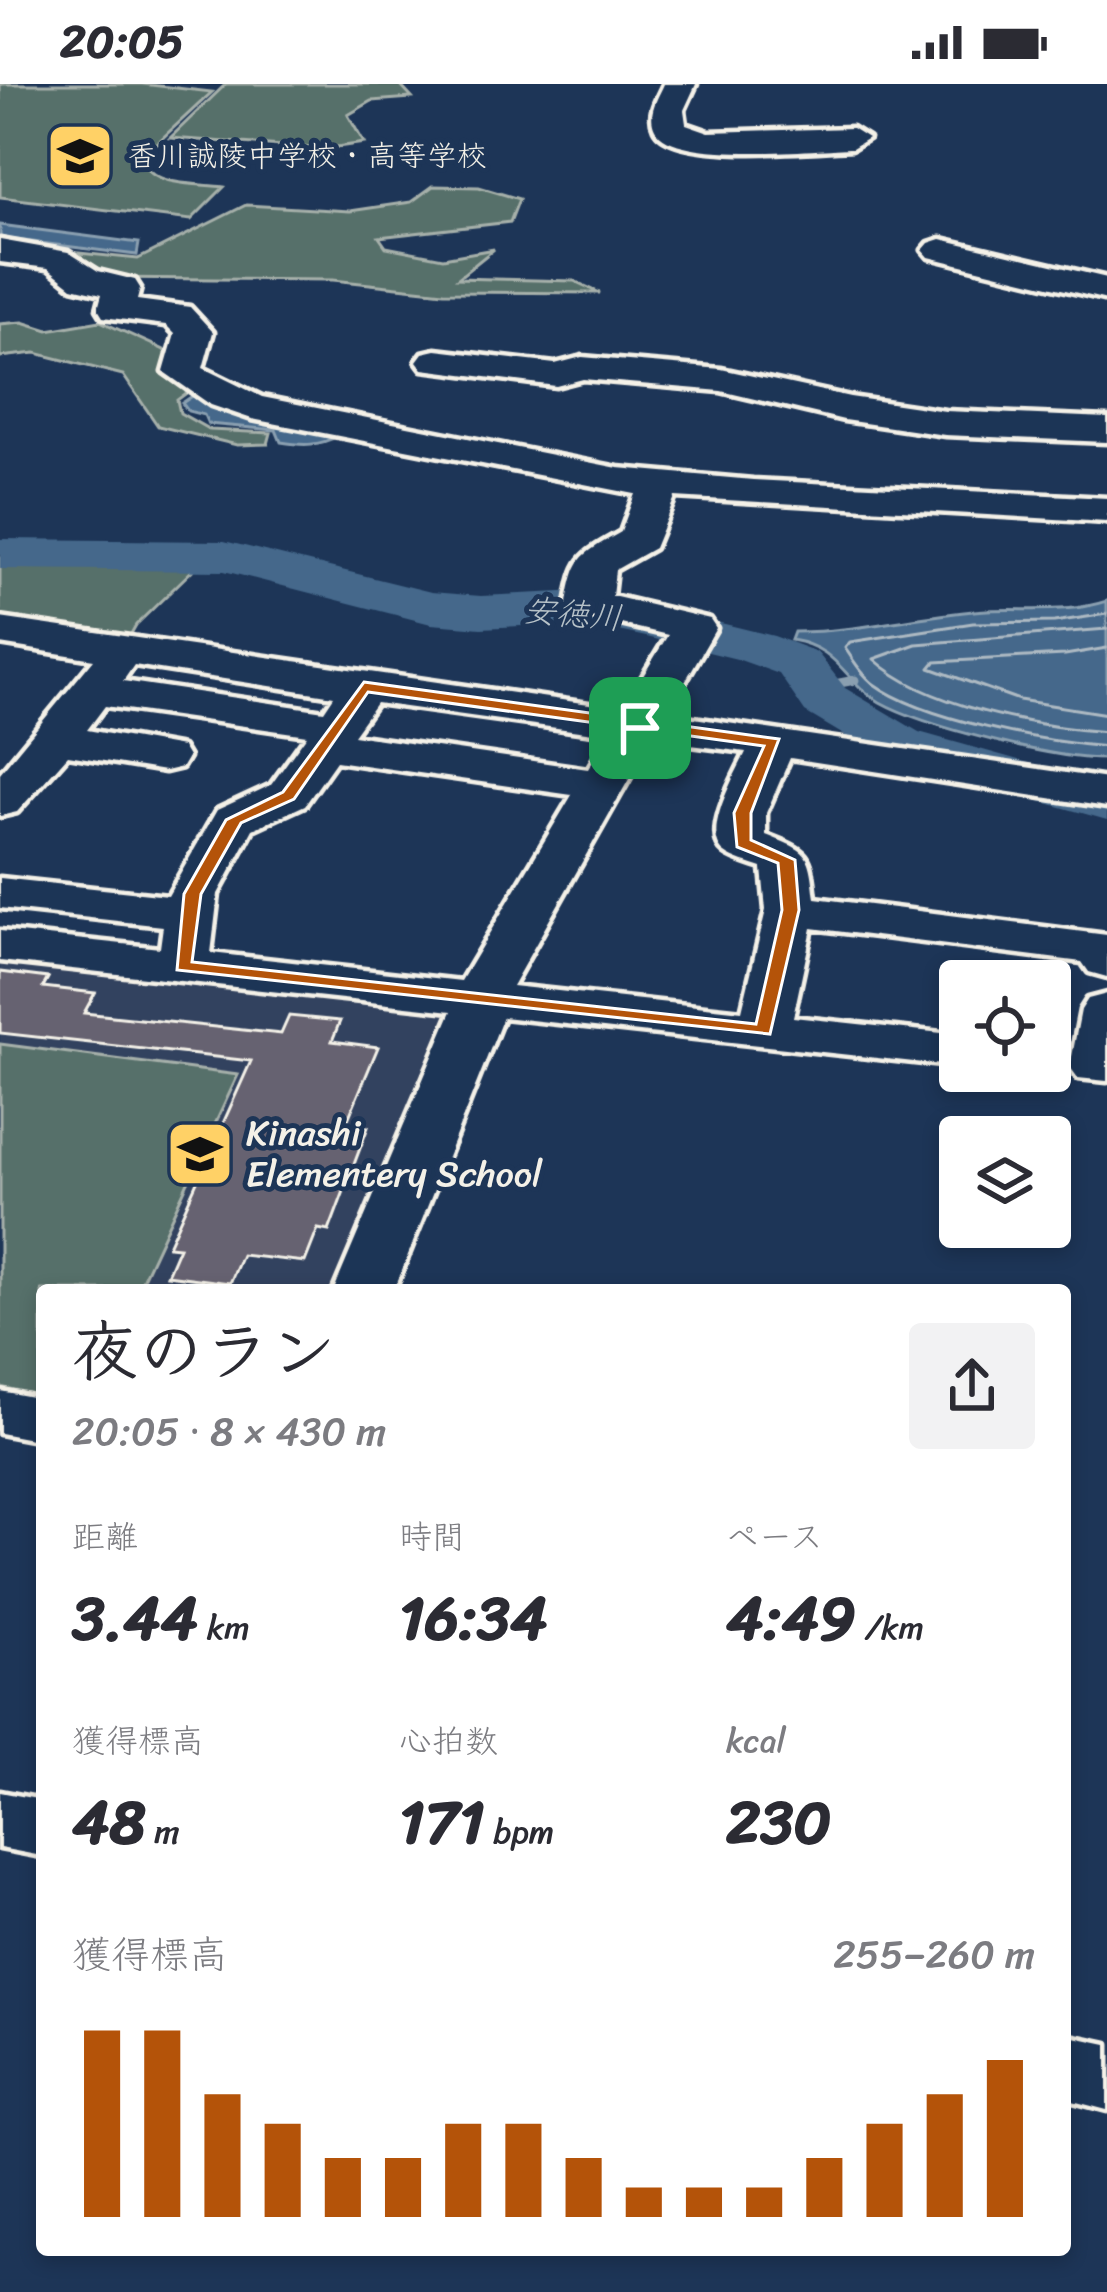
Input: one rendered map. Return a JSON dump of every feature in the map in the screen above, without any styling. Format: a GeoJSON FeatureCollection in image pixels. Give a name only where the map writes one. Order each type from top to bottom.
{"type":"FeatureCollection","features":[{"type":"Feature","properties":{"kind":"street"},"geometry":{"type":"LineString","coordinates":[[680,84],[668,110],[671,129],[706,142],[852,138]]}},
{"type":"Feature","properties":{"kind":"street"},"geometry":{"type":"LineString","coordinates":[[0,250],[56,259],[85,279],[117,285],[122,288],[116,309],[177,315],[194,332],[183,372],[225,397],[538,466],[659,484],[1107,510]]}},
{"type":"Feature","properties":{"kind":"street"},"geometry":{"type":"LineString","coordinates":[[941,250],[1107,289]]}},
{"type":"Feature","properties":{"kind":"street"},"geometry":{"type":"LineString","coordinates":[[436,361],[556,375],[582,368],[721,380],[844,408],[945,423],[1107,430]]}},
{"type":"Feature","properties":{"kind":"street"},"geometry":{"type":"LineString","coordinates":[[366,1284],[488,978],[640,728],[694,628],[589,604],[595,564],[639,539],[659,484]]}},
{"type":"Feature","properties":{"kind":"street"},"geometry":{"type":"LineString","coordinates":[[0,631],[452,701],[774,742],[1107,793]]}},
{"type":"Feature","properties":{"kind":"street"},"geometry":{"type":"LineString","coordinates":[[21,769],[94,691],[125,648]]}},
{"type":"Feature","properties":{"kind":"street"},"geometry":{"type":"LineString","coordinates":[[183,966],[193,894],[234,820],[288,795],[316,733],[364,687]]}},
{"type":"Feature","properties":{"kind":"street"},"geometry":{"type":"LineString","coordinates":[[94,691],[602,785]]}},
{"type":"Feature","properties":{"kind":"street"},"geometry":{"type":"LineString","coordinates":[[904,762],[938,736],[1031,760],[1107,769]]}},
{"type":"Feature","properties":{"kind":"street"},"geometry":{"type":"LineString","coordinates":[[764,1030],[791,910],[786,860],[742,843],[742,813],[774,742]]}},
{"type":"Feature","properties":{"kind":"street"},"geometry":{"type":"LineString","coordinates":[[21,769],[165,757]]}},
{"type":"Feature","properties":{"kind":"street"},"geometry":{"type":"LineString","coordinates":[[0,893],[177,912]]}},
{"type":"Feature","properties":{"kind":"street"},"geometry":{"type":"LineString","coordinates":[[791,910],[1079,945],[1101,949],[1107,961]]}},
{"type":"Feature","properties":{"kind":"street"},"geometry":{"type":"LineString","coordinates":[[0,946],[939,1049]]}},
{"type":"Feature","properties":{"kind":"street"},"geometry":{"type":"LineString","coordinates":[[1085,1066],[1107,1010]]}},
{"type":"Feature","properties":{"kind":"street"},"geometry":{"type":"LineString","coordinates":[[0,1412],[36,1419]]}},
{"type":"Feature","properties":{"kind":"street"},"geometry":{"type":"LineString","coordinates":[[0,1820],[36,1827]]}},
{"type":"Feature","properties":{"kind":"street"},"geometry":{"type":"LineString","coordinates":[[1071,2068],[1107,2077]]}},
{"type":"Feature","properties":{"kind":"shaded area","name":"Kinashi Elementery School"},"geometry":{"type":"Polygon","coordinates":[[[0,955],[447,1008],[461,1019],[343,1284],[36,1284],[36,1405],[0,1398],[0,955]]]}},
{"type":"Feature","properties":{"kind":"green space","name":"香川誠陵中学校・高等学校"},"geometry":{"type":"Polygon","coordinates":[[[0,84],[142,84],[212,92],[141,158],[154,175],[165,179],[224,187],[191,220],[0,197],[0,84]]]}},
{"type":"Feature","properties":{"kind":"green space"},"geometry":{"type":"Polygon","coordinates":[[[226,84],[399,84],[412,98],[372,101],[348,115],[364,143],[324,149],[170,138],[226,84]]]}},
{"type":"Feature","properties":{"kind":"green space"},"geometry":{"type":"Polygon","coordinates":[[[433,186],[479,187],[519,199],[510,222],[379,237],[386,247],[443,258],[494,249],[458,278],[574,281],[600,293],[444,292],[333,280],[101,278],[0,245],[138,259],[246,205],[350,211],[411,202],[433,186]]]}},
{"type":"Feature","properties":{"kind":"green space"},"geometry":{"type":"Polygon","coordinates":[[[100,321],[164,350],[180,375],[196,386],[177,400],[180,413],[210,430],[271,433],[268,444],[237,445],[158,426],[123,375],[36,353],[0,357],[0,324],[23,322],[48,330],[100,321]]]}},
{"type":"Feature","properties":{"kind":"green space"},"geometry":{"type":"Polygon","coordinates":[[[0,557],[204,559],[136,625],[127,641],[0,626],[0,557]]]}},
{"type":"Feature","properties":{"kind":"green space"},"geometry":{"type":"Polygon","coordinates":[[[0,1044],[238,1075],[140,1284],[36,1284],[36,1395],[0,1387],[0,1044]]]}},
{"type":"Feature","properties":{"kind":"water"},"geometry":{"type":"Polygon","coordinates":[[[0,225],[139,243],[137,255],[0,238],[0,225]]]}},
{"type":"Feature","properties":{"kind":"water"},"geometry":{"type":"Polygon","coordinates":[[[197,393],[340,435],[297,444],[281,442],[276,430],[208,424],[204,415],[188,411],[182,403],[197,393]]]}},
{"type":"Feature","properties":{"kind":"water"},"geometry":{"type":"Polygon","coordinates":[[[1107,601],[1107,759],[1025,748],[900,711],[867,693],[831,657],[791,640],[794,632],[987,610],[1078,608],[1107,601]]]}},
{"type":"Feature","properties":{"kind":"building"},"geometry":{"type":"Polygon","coordinates":[[[0,972],[48,978],[43,987],[95,993],[84,1013],[281,1034],[289,1016],[340,1021],[332,1041],[378,1047],[346,1124],[368,1127],[329,1231],[318,1229],[305,1262],[242,1255],[230,1283],[167,1275],[179,1247],[168,1246],[251,1061],[0,1033],[0,972]]]}},
{"type":"Feature","properties":{"kind":"waterway","name":"安徳川"},"geometry":{"type":"LineString","coordinates":[[0,554],[224,556],[431,608],[481,612],[581,607],[651,622],[755,647],[798,663],[825,700],[899,744],[1107,803]]}},
{"type":"Feature","properties":{"kind":"waterway"},"geometry":{"type":"LineString","coordinates":[[814,688],[855,680]]}},
{"type":"Feature","properties":{"kind":"place","name":"香川誠陵中学校・高等学校"},"geometry":{"type":"Point","coordinates":[80,156]}},
{"type":"Feature","properties":{"kind":"place","name":"Kinashi Elementery School"},"geometry":{"type":"Point","coordinates":[200,1154]}},
{"type":"Feature","properties":{"kind":"route"},"geometry":{"type":"LineString","coordinates":[[364,687],[640,728],[774,742],[742,813],[742,843],[786,860],[791,910],[764,1030],[183,966],[193,894],[234,820],[288,795],[364,687]]}}]}
